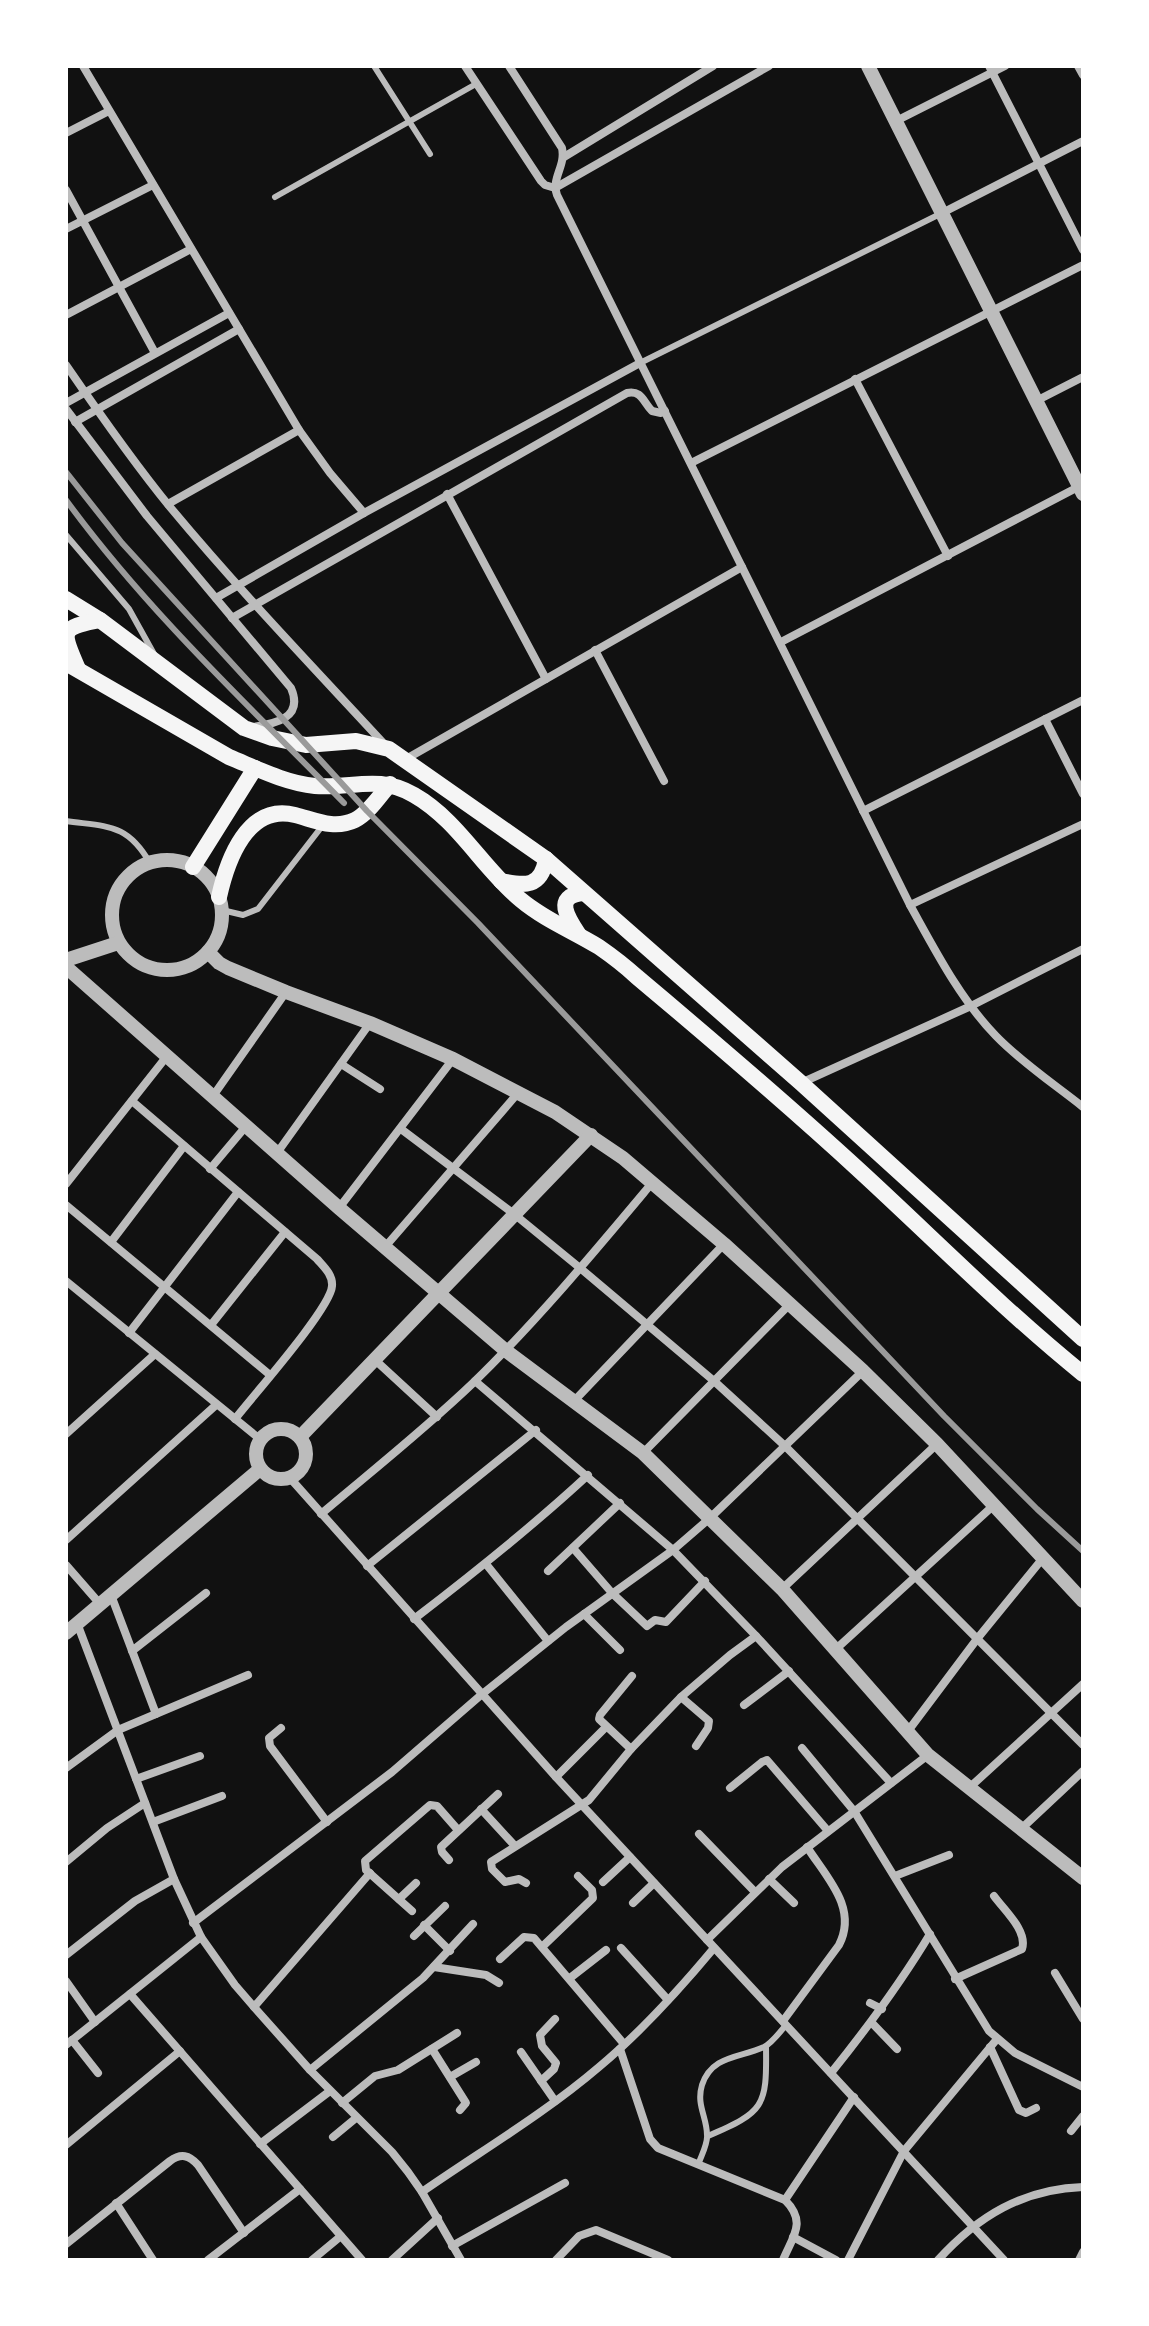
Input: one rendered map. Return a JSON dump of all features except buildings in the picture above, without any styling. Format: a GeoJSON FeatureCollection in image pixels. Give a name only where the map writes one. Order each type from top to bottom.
{"type":"FeatureCollection","features":[{"type":"Feature","properties":{"kind":"main road"},"geometry":{"type":"LineString","coordinates":[[66,599],[100,620],[244,728],[306,745],[356,741],[389,749],[546,859],[801,1083],[1083,1339]]}},
{"type":"Feature","properties":{"kind":"main road"},"geometry":{"type":"LineString","coordinates":[[100,620],[74,625],[68,633],[72,666],[229,757],[298,784],[390,784],[427,803],[522,901],[617,960],[648,986],[857,1168],[1043,1342],[1083,1374]]}},
{"type":"Feature","properties":{"kind":"main road"},"geometry":{"type":"LineString","coordinates":[[193,867],[255,768]]}},
{"type":"Feature","properties":{"kind":"main road"},"geometry":{"type":"LineString","coordinates":[[220,904],[231,856],[251,826],[263,817],[278,813],[292,814],[324,824],[336,824],[359,818],[390,784]]}},
{"type":"Feature","properties":{"kind":"main road"},"geometry":{"type":"LineString","coordinates":[[500,881],[523,885],[532,883],[544,869],[546,859]]}},
{"type":"Feature","properties":{"kind":"main road"},"geometry":{"type":"LineString","coordinates":[[581,939],[565,915],[564,907],[568,899],[583,893]]}},
{"type":"Feature","properties":{"kind":"street"},"geometry":{"type":"LineString","coordinates":[[83,66],[299,430],[364,513]]}},
{"type":"Feature","properties":{"kind":"street"},"geometry":{"type":"LineString","coordinates":[[465,66],[541,181],[555,188],[769,66]]}},
{"type":"Feature","properties":{"kind":"street"},"geometry":{"type":"LineString","coordinates":[[509,66],[558,140],[564,157],[555,188],[910,905],[971,1006],[998,1038],[1083,1107]]}},
{"type":"Feature","properties":{"kind":"street"},"geometry":{"type":"LineString","coordinates":[[564,157],[713,66]]}},
{"type":"Feature","properties":{"kind":"street"},"geometry":{"type":"LineString","coordinates":[[781,642],[1082,489],[868,66]]}},
{"type":"Feature","properties":{"kind":"street"},"geometry":{"type":"LineString","coordinates":[[896,121],[990,69],[1005,66]]}},
{"type":"Feature","properties":{"kind":"street"},"geometry":{"type":"LineString","coordinates":[[1078,66],[1083,75]]}},
{"type":"Feature","properties":{"kind":"street"},"geometry":{"type":"LineString","coordinates":[[990,69],[1083,250]]}},
{"type":"Feature","properties":{"kind":"street"},"geometry":{"type":"LineString","coordinates":[[66,133],[109,111]]}},
{"type":"Feature","properties":{"kind":"street"},"geometry":{"type":"LineString","coordinates":[[942,213],[1083,141]]}},
{"type":"Feature","properties":{"kind":"street"},"geometry":{"type":"LineString","coordinates":[[66,229],[153,185]]}},
{"type":"Feature","properties":{"kind":"street"},"geometry":{"type":"LineString","coordinates":[[66,190],[155,353]]}},
{"type":"Feature","properties":{"kind":"street"},"geometry":{"type":"LineString","coordinates":[[66,315],[191,249]]}},
{"type":"Feature","properties":{"kind":"street"},"geometry":{"type":"LineString","coordinates":[[691,463],[1083,265]]}},
{"type":"Feature","properties":{"kind":"street"},"geometry":{"type":"LineString","coordinates":[[66,403],[229,313]]}},
{"type":"Feature","properties":{"kind":"street"},"geometry":{"type":"LineString","coordinates":[[75,422],[239,329]]}},
{"type":"Feature","properties":{"kind":"street"},"geometry":{"type":"LineString","coordinates":[[216,598],[364,513],[640,363]]}},
{"type":"Feature","properties":{"kind":"street"},"geometry":{"type":"LineString","coordinates":[[66,365],[96,410],[168,504],[254,604],[389,749]]}},
{"type":"Feature","properties":{"kind":"street"},"geometry":{"type":"LineString","coordinates":[[1036,401],[1083,377]]}},
{"type":"Feature","properties":{"kind":"street"},"geometry":{"type":"LineString","coordinates":[[855,379],[948,556]]}},
{"type":"Feature","properties":{"kind":"street"},"geometry":{"type":"LineString","coordinates":[[232,618],[627,393],[637,393],[652,411],[665,411]]}},
{"type":"Feature","properties":{"kind":"street"},"geometry":{"type":"LineString","coordinates":[[66,409],[147,516],[291,688],[295,697],[290,715],[282,720],[244,728]]}},
{"type":"Feature","properties":{"kind":"street"},"geometry":{"type":"LineString","coordinates":[[168,504],[299,430]]}},
{"type":"Feature","properties":{"kind":"street"},"geometry":{"type":"LineString","coordinates":[[447,494],[546,679]]}},
{"type":"Feature","properties":{"kind":"street"},"geometry":{"type":"LineString","coordinates":[[404,760],[742,567]]}},
{"type":"Feature","properties":{"kind":"street"},"geometry":{"type":"LineString","coordinates":[[595,650],[664,781]]}},
{"type":"Feature","properties":{"kind":"street"},"geometry":{"type":"LineString","coordinates":[[863,811],[1083,700]]}},
{"type":"Feature","properties":{"kind":"street"},"geometry":{"type":"LineString","coordinates":[[1045,719],[1083,794]]}},
{"type":"Feature","properties":{"kind":"street"},"geometry":{"type":"LineString","coordinates":[[910,905],[1083,824]]}},
{"type":"Feature","properties":{"kind":"street"},"geometry":{"type":"LineString","coordinates":[[165,860],[193,867],[213,885],[220,904],[221,925],[216,939],[197,962],[183,968],[153,969],[140,964],[118,943],[113,930],[113,902],[118,889],[138,869],[150,863],[165,860]]}},
{"type":"Feature","properties":{"kind":"street"},"geometry":{"type":"LineString","coordinates":[[66,960],[118,943]]}},
{"type":"Feature","properties":{"kind":"street"},"geometry":{"type":"LineString","coordinates":[[801,1083],[971,1006],[1083,949]]}},
{"type":"Feature","properties":{"kind":"street"},"geometry":{"type":"LineString","coordinates":[[208,952],[219,963],[453,1059],[591,1135],[724,1244],[863,1371],[937,1444],[1083,1601]]}},
{"type":"Feature","properties":{"kind":"street"},"geometry":{"type":"LineString","coordinates":[[66,967],[505,1350],[643,1453],[782,1589],[928,1755],[1083,1878]]}},
{"type":"Feature","properties":{"kind":"street"},"geometry":{"type":"LineString","coordinates":[[213,1096],[286,992]]}},
{"type":"Feature","properties":{"kind":"street"},"geometry":{"type":"LineString","coordinates":[[277,1153],[370,1023]]}},
{"type":"Feature","properties":{"kind":"street"},"geometry":{"type":"LineString","coordinates":[[66,1184],[167,1056]]}},
{"type":"Feature","properties":{"kind":"street"},"geometry":{"type":"LineString","coordinates":[[339,1208],[453,1059]]}},
{"type":"Feature","properties":{"kind":"street"},"geometry":{"type":"LineString","coordinates":[[341,1064],[380,1089]]}},
{"type":"Feature","properties":{"kind":"street"},"geometry":{"type":"LineString","coordinates":[[385,1247],[518,1093]]}},
{"type":"Feature","properties":{"kind":"street"},"geometry":{"type":"LineString","coordinates":[[132,1101],[323,1266],[332,1280],[332,1289],[312,1322],[235,1419]]}},
{"type":"Feature","properties":{"kind":"street"},"geometry":{"type":"LineString","coordinates":[[210,1169],[247,1125]]}},
{"type":"Feature","properties":{"kind":"street"},"geometry":{"type":"LineString","coordinates":[[401,1129],[514,1214],[714,1381],[785,1446],[1083,1745]]}},
{"type":"Feature","properties":{"kind":"street"},"geometry":{"type":"LineString","coordinates":[[300,1437],[591,1135]]}},
{"type":"Feature","properties":{"kind":"street"},"geometry":{"type":"LineString","coordinates":[[111,1242],[184,1146]]}},
{"type":"Feature","properties":{"kind":"street"},"geometry":{"type":"LineString","coordinates":[[321,1514],[437,1417],[475,1381],[580,1268],[652,1183]]}},
{"type":"Feature","properties":{"kind":"street"},"geometry":{"type":"LineString","coordinates":[[129,1333],[238,1192]]}},
{"type":"Feature","properties":{"kind":"street"},"geometry":{"type":"LineString","coordinates":[[66,1205],[270,1375]]}},
{"type":"Feature","properties":{"kind":"street"},"geometry":{"type":"LineString","coordinates":[[211,1325],[285,1232]]}},
{"type":"Feature","properties":{"kind":"street"},"geometry":{"type":"LineString","coordinates":[[575,1400],[724,1244]]}},
{"type":"Feature","properties":{"kind":"street"},"geometry":{"type":"LineString","coordinates":[[67,1283],[261,1440]]}},
{"type":"Feature","properties":{"kind":"street"},"geometry":{"type":"LineString","coordinates":[[643,1453],[791,1303]]}},
{"type":"Feature","properties":{"kind":"street"},"geometry":{"type":"LineString","coordinates":[[66,1434],[155,1354]]}},
{"type":"Feature","properties":{"kind":"street"},"geometry":{"type":"LineString","coordinates":[[374,1359],[437,1417]]}},
{"type":"Feature","properties":{"kind":"street"},"geometry":{"type":"LineString","coordinates":[[193,1923],[423,1746],[548,1641],[673,1550],[863,1371]]}},
{"type":"Feature","properties":{"kind":"street"},"geometry":{"type":"LineString","coordinates":[[475,1381],[673,1550],[891,1783]]}},
{"type":"Feature","properties":{"kind":"street"},"geometry":{"type":"LineString","coordinates":[[66,1540],[216,1405]]}},
{"type":"Feature","properties":{"kind":"street"},"geometry":{"type":"LineString","coordinates":[[279,1429],[300,1437],[306,1455],[298,1473],[290,1478],[274,1479],[260,1469],[256,1454],[266,1434],[279,1429]]}},
{"type":"Feature","properties":{"kind":"street"},"geometry":{"type":"LineString","coordinates":[[367,1566],[536,1430]]}},
{"type":"Feature","properties":{"kind":"street"},"geometry":{"type":"LineString","coordinates":[[782,1589],[937,1444]]}},
{"type":"Feature","properties":{"kind":"street"},"geometry":{"type":"LineString","coordinates":[[260,1469],[71,1628],[118,1730],[174,1879],[201,1937],[254,2007],[310,2070],[392,2152],[422,2192],[461,2260]]}},
{"type":"Feature","properties":{"kind":"street"},"geometry":{"type":"LineString","coordinates":[[414,1619],[538,1521],[588,1475]]}},
{"type":"Feature","properties":{"kind":"street"},"geometry":{"type":"LineString","coordinates":[[290,1478],[481,1695],[1004,2260]]}},
{"type":"Feature","properties":{"kind":"street"},"geometry":{"type":"LineString","coordinates":[[548,1571],[620,1503]]}},
{"type":"Feature","properties":{"kind":"street"},"geometry":{"type":"LineString","coordinates":[[836,1649],[994,1505]]}},
{"type":"Feature","properties":{"kind":"street"},"geometry":{"type":"LineString","coordinates":[[573,1548],[645,1625],[649,1626],[655,1620],[666,1622],[705,1581]]}},
{"type":"Feature","properties":{"kind":"street"},"geometry":{"type":"LineString","coordinates":[[908,1731],[1043,1558]]}},
{"type":"Feature","properties":{"kind":"street"},"geometry":{"type":"LineString","coordinates":[[486,1564],[548,1641]]}},
{"type":"Feature","properties":{"kind":"street"},"geometry":{"type":"LineString","coordinates":[[66,1565],[106,1599],[132,1651],[156,1714]]}},
{"type":"Feature","properties":{"kind":"street"},"geometry":{"type":"LineString","coordinates":[[132,1651],[206,1593]]}},
{"type":"Feature","properties":{"kind":"street"},"geometry":{"type":"LineString","coordinates":[[584,1614],[620,1650]]}},
{"type":"Feature","properties":{"kind":"street"},"geometry":{"type":"LineString","coordinates":[[526,1883],[519,1879],[505,1882],[490,1866],[491,1862],[582,1805],[681,1697],[756,1636]]}},
{"type":"Feature","properties":{"kind":"street"},"geometry":{"type":"LineString","coordinates":[[744,1705],[789,1671]]}},
{"type":"Feature","properties":{"kind":"street"},"geometry":{"type":"LineString","coordinates":[[66,1768],[118,1730],[248,1675]]}},
{"type":"Feature","properties":{"kind":"street"},"geometry":{"type":"LineString","coordinates":[[631,1749],[600,1722],[599,1717],[632,1676]]}},
{"type":"Feature","properties":{"kind":"street"},"geometry":{"type":"LineString","coordinates":[[969,1789],[1083,1684]]}},
{"type":"Feature","properties":{"kind":"street"},"geometry":{"type":"LineString","coordinates":[[681,1697],[709,1721],[696,1746]]}},
{"type":"Feature","properties":{"kind":"street"},"geometry":{"type":"LineString","coordinates":[[556,1777],[606,1727]]}},
{"type":"Feature","properties":{"kind":"street"},"geometry":{"type":"LineString","coordinates":[[281,1728],[269,1738],[270,1746],[327,1822]]}},
{"type":"Feature","properties":{"kind":"street"},"geometry":{"type":"LineString","coordinates":[[802,1748],[854,1811],[982,2022],[1015,2053],[1083,2087]]}},
{"type":"Feature","properties":{"kind":"street"},"geometry":{"type":"LineString","coordinates":[[707,1940],[755,1892],[807,1847],[928,1755]]}},
{"type":"Feature","properties":{"kind":"street"},"geometry":{"type":"LineString","coordinates":[[136,1779],[200,1756]]}},
{"type":"Feature","properties":{"kind":"street"},"geometry":{"type":"LineString","coordinates":[[730,1788],[767,1760],[828,1831]]}},
{"type":"Feature","properties":{"kind":"street"},"geometry":{"type":"LineString","coordinates":[[1021,1829],[1083,1771]]}},
{"type":"Feature","properties":{"kind":"street"},"geometry":{"type":"LineString","coordinates":[[449,1860],[441,1847],[498,1794]]}},
{"type":"Feature","properties":{"kind":"street"},"geometry":{"type":"LineString","coordinates":[[153,1822],[222,1796]]}},
{"type":"Feature","properties":{"kind":"street"},"geometry":{"type":"LineString","coordinates":[[66,1862],[107,1828],[145,1803]]}},
{"type":"Feature","properties":{"kind":"street"},"geometry":{"type":"LineString","coordinates":[[412,1911],[370,1873],[365,1866],[367,1857],[430,1805],[440,1808],[458,1830]]}},
{"type":"Feature","properties":{"kind":"street"},"geometry":{"type":"LineString","coordinates":[[481,1809],[515,1846]]}},
{"type":"Feature","properties":{"kind":"street"},"geometry":{"type":"LineString","coordinates":[[699,1834],[755,1892]]}},
{"type":"Feature","properties":{"kind":"street"},"geometry":{"type":"LineString","coordinates":[[784,2023],[839,1945],[847,1923],[841,1899],[807,1847]]}},
{"type":"Feature","properties":{"kind":"street"},"geometry":{"type":"LineString","coordinates":[[895,1876],[949,1855]]}},
{"type":"Feature","properties":{"kind":"street"},"geometry":{"type":"LineString","coordinates":[[603,1882],[630,1857]]}},
{"type":"Feature","properties":{"kind":"street"},"geometry":{"type":"LineString","coordinates":[[254,2007],[370,1873]]}},
{"type":"Feature","properties":{"kind":"street"},"geometry":{"type":"LineString","coordinates":[[542,1947],[593,1898],[592,1890],[578,1876]]}},
{"type":"Feature","properties":{"kind":"street"},"geometry":{"type":"LineString","coordinates":[[66,1955],[135,1901],[174,1879]]}},
{"type":"Feature","properties":{"kind":"street"},"geometry":{"type":"LineString","coordinates":[[769,1879],[794,1903]]}},
{"type":"Feature","properties":{"kind":"street"},"geometry":{"type":"LineString","coordinates":[[399,1899],[416,1883]]}},
{"type":"Feature","properties":{"kind":"street"},"geometry":{"type":"LineString","coordinates":[[633,1903],[654,1883]]}},
{"type":"Feature","properties":{"kind":"street"},"geometry":{"type":"LineString","coordinates":[[955,1979],[1022,1949],[1022,1935],[994,1896]]}},
{"type":"Feature","properties":{"kind":"street"},"geometry":{"type":"LineString","coordinates":[[414,1936],[445,1906]]}},
{"type":"Feature","properties":{"kind":"street"},"geometry":{"type":"LineString","coordinates":[[310,2070],[394,2003],[434,1967],[473,1924]]}},
{"type":"Feature","properties":{"kind":"street"},"geometry":{"type":"LineString","coordinates":[[424,1925],[450,1951]]}},
{"type":"Feature","properties":{"kind":"street"},"geometry":{"type":"LineString","coordinates":[[831,2073],[903,1981],[930,1934]]}},
{"type":"Feature","properties":{"kind":"street"},"geometry":{"type":"LineString","coordinates":[[500,1959],[527,1936],[534,1938],[570,1978],[622,2047],[652,2143],[661,2150],[785,2200],[794,2209],[799,2220],[783,2260]]}},
{"type":"Feature","properties":{"kind":"street"},"geometry":{"type":"LineString","coordinates":[[98,2073],[69,2043],[201,1937]]}},
{"type":"Feature","properties":{"kind":"street"},"geometry":{"type":"LineString","coordinates":[[621,1948],[668,2000]]}},
{"type":"Feature","properties":{"kind":"street"},"geometry":{"type":"LineString","coordinates":[[422,2192],[555,2101],[622,2047],[714,1948]]}},
{"type":"Feature","properties":{"kind":"street"},"geometry":{"type":"LineString","coordinates":[[570,1978],[606,1950]]}},
{"type":"Feature","properties":{"kind":"street"},"geometry":{"type":"LineString","coordinates":[[434,1967],[486,1975],[499,1983]]}},
{"type":"Feature","properties":{"kind":"street"},"geometry":{"type":"LineString","coordinates":[[1055,1973],[1082,2016]]}},
{"type":"Feature","properties":{"kind":"street"},"geometry":{"type":"LineString","coordinates":[[66,1981],[95,2022]]}},
{"type":"Feature","properties":{"kind":"street"},"geometry":{"type":"LineString","coordinates":[[130,1994],[362,2260]]}},
{"type":"Feature","properties":{"kind":"street"},"geometry":{"type":"LineString","coordinates":[[870,2003],[882,2009]]}},
{"type":"Feature","properties":{"kind":"street"},"geometry":{"type":"LineString","coordinates":[[541,2081],[556,2063],[540,2043],[540,2035],[555,2019]]}},
{"type":"Feature","properties":{"kind":"street"},"geometry":{"type":"LineString","coordinates":[[872,2023],[897,2049]]}},
{"type":"Feature","properties":{"kind":"street"},"geometry":{"type":"LineString","coordinates":[[342,2103],[375,2076],[398,2070],[457,2033]]}},
{"type":"Feature","properties":{"kind":"street"},"geometry":{"type":"LineString","coordinates":[[848,2260],[904,2151],[997,2039]]}},
{"type":"Feature","properties":{"kind":"street"},"geometry":{"type":"LineString","coordinates":[[990,2047],[1019,2110],[1026,2113],[1036,2108]]}},
{"type":"Feature","properties":{"kind":"street"},"geometry":{"type":"LineString","coordinates":[[432,2049],[466,2103],[460,2110]]}},
{"type":"Feature","properties":{"kind":"street"},"geometry":{"type":"LineString","coordinates":[[66,2145],[180,2051]]}},
{"type":"Feature","properties":{"kind":"street"},"geometry":{"type":"LineString","coordinates":[[521,2052],[555,2101]]}},
{"type":"Feature","properties":{"kind":"street"},"geometry":{"type":"LineString","coordinates":[[450,2077],[476,2062]]}},
{"type":"Feature","properties":{"kind":"street"},"geometry":{"type":"LineString","coordinates":[[260,2144],[330,2091]]}},
{"type":"Feature","properties":{"kind":"street"},"geometry":{"type":"LineString","coordinates":[[785,2200],[854,2097]]}},
{"type":"Feature","properties":{"kind":"street"},"geometry":{"type":"LineString","coordinates":[[1071,2131],[1083,2116]]}},
{"type":"Feature","properties":{"kind":"street"},"geometry":{"type":"LineString","coordinates":[[333,2137],[356,2118]]}},
{"type":"Feature","properties":{"kind":"street"},"geometry":{"type":"LineString","coordinates":[[66,2244],[177,2156],[193,2159],[244,2233]]}},
{"type":"Feature","properties":{"kind":"street"},"geometry":{"type":"LineString","coordinates":[[452,2246],[565,2183]]}},
{"type":"Feature","properties":{"kind":"street"},"geometry":{"type":"LineString","coordinates":[[938,2260],[998,2209],[1025,2196],[1053,2189],[1083,2187]]}},
{"type":"Feature","properties":{"kind":"street"},"geometry":{"type":"LineString","coordinates":[[208,2260],[300,2189]]}},
{"type":"Feature","properties":{"kind":"street"},"geometry":{"type":"LineString","coordinates":[[116,2203],[153,2260]]}},
{"type":"Feature","properties":{"kind":"street"},"geometry":{"type":"LineString","coordinates":[[392,2260],[438,2218]]}},
{"type":"Feature","properties":{"kind":"street"},"geometry":{"type":"LineString","coordinates":[[556,2260],[579,2236],[596,2230],[668,2260]]}},
{"type":"Feature","properties":{"kind":"street"},"geometry":{"type":"LineString","coordinates":[[312,2260],[341,2236]]}},
{"type":"Feature","properties":{"kind":"street"},"geometry":{"type":"LineString","coordinates":[[793,2237],[836,2260]]}},
{"type":"Feature","properties":{"kind":"street"},"geometry":{"type":"LineString","coordinates":[[1079,2260],[1083,2252]]}},
{"type":"Feature","properties":{"kind":"lane"},"geometry":{"type":"LineString","coordinates":[[374,66],[430,154]]}},
{"type":"Feature","properties":{"kind":"lane"},"geometry":{"type":"LineString","coordinates":[[275,197],[476,84]]}},
{"type":"Feature","properties":{"kind":"lane"},"geometry":{"type":"LineString","coordinates":[[640,363],[942,213]]}},
{"type":"Feature","properties":{"kind":"lane"},"geometry":{"type":"LineString","coordinates":[[66,535],[129,609],[156,661]]}},
{"type":"Feature","properties":{"kind":"lane"},"geometry":{"type":"LineString","coordinates":[[66,821],[128,833],[141,846],[150,863]]}},
{"type":"Feature","properties":{"kind":"lane"},"geometry":{"type":"LineString","coordinates":[[220,904],[243,915],[258,909],[324,824]]}},
{"type":"Feature","properties":{"kind":"lane"},"geometry":{"type":"LineString","coordinates":[[698,2165],[708,2136],[700,2102],[706,2076],[726,2058],[766,2047],[784,2023]]}},
{"type":"Feature","properties":{"kind":"lane"},"geometry":{"type":"LineString","coordinates":[[708,2136],[739,2122],[753,2113],[763,2101],[767,2086],[766,2047]]}},
{"type":"Feature","properties":{"kind":"railway"},"geometry":{"type":"LineString","coordinates":[[66,472],[122,543],[367,811],[478,923],[944,1416],[1083,1551]]}},
{"type":"Feature","properties":{"kind":"railway"},"geometry":{"type":"LineString","coordinates":[[66,500],[130,581],[344,803]]}}]}
